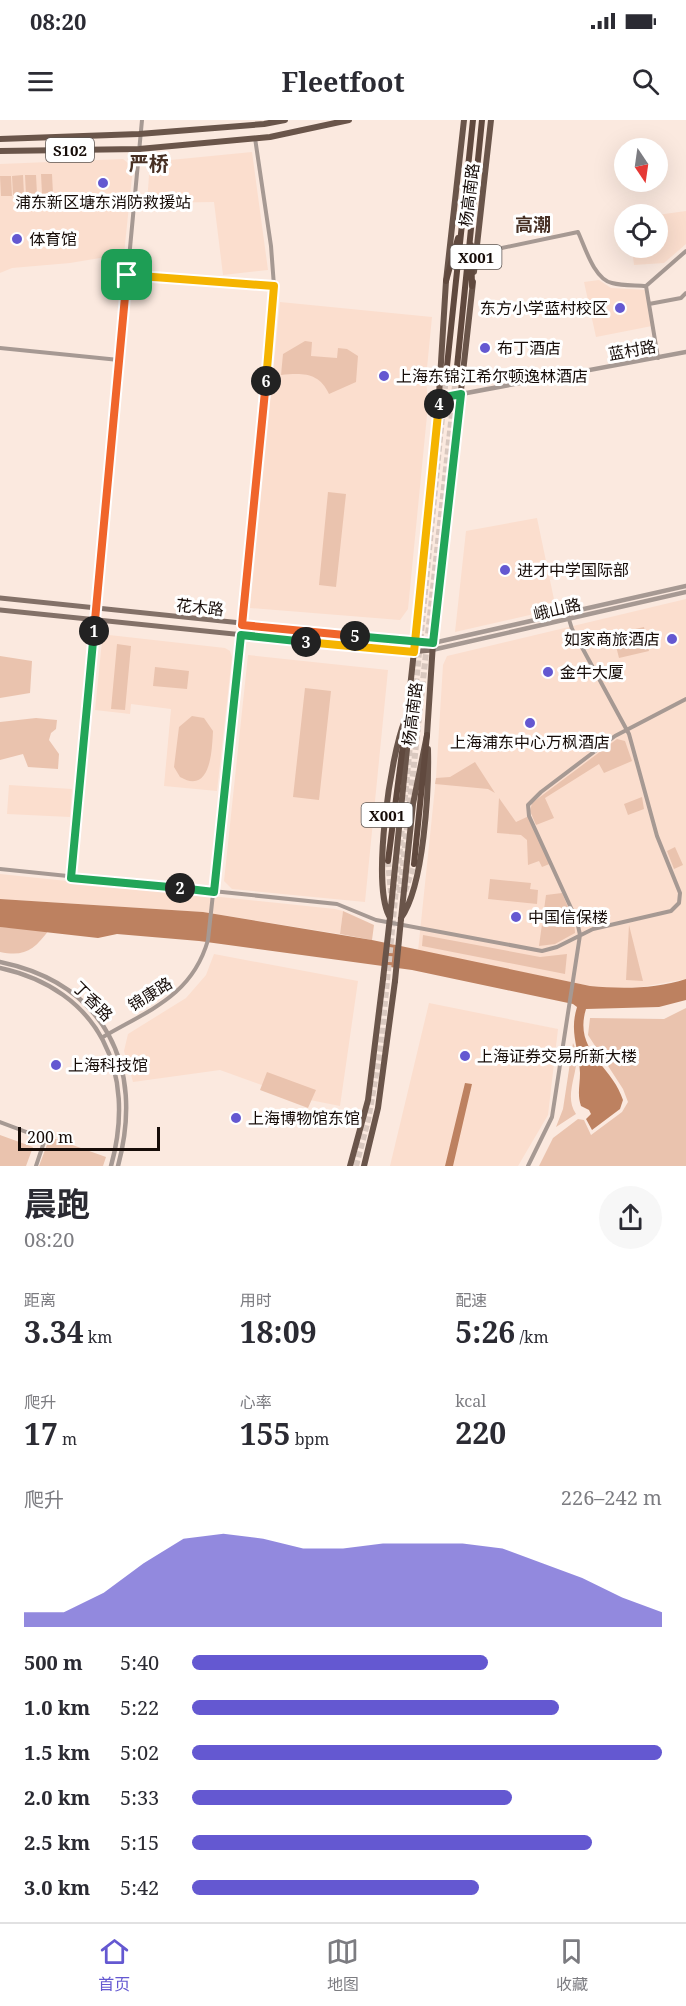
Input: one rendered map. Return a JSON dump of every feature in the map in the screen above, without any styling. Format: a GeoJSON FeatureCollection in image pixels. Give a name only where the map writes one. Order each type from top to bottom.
{"type":"FeatureCollection","features":[{"type":"Feature","properties":{"kind":"highway","name":"杨高南路"},"geometry":{"type":"LineString","coordinates":[[456,367],[473,120]]}},
{"type":"Feature","properties":{"kind":"highway","name":"杨高南路"},"geometry":{"type":"LineString","coordinates":[[447,366],[482,120]]}},
{"type":"Feature","properties":{"kind":"highway"},"geometry":{"type":"LineString","coordinates":[[446,281],[467,217]]}},
{"type":"Feature","properties":{"kind":"highway"},"geometry":{"type":"LineString","coordinates":[[467,217],[472,286]]}},
{"type":"Feature","properties":{"kind":"highway"},"geometry":{"type":"LineString","coordinates":[[388,861],[407,714]]}},
{"type":"Feature","properties":{"kind":"highway"},"geometry":{"type":"LineString","coordinates":[[414,864],[427,735]]}},
{"type":"Feature","properties":{"kind":"main road","name":"S102"},"geometry":{"type":"LineString","coordinates":[[0,139],[140,134],[264,124],[285,120]]}},
{"type":"Feature","properties":{"kind":"main road","name":"S102"},"geometry":{"type":"LineString","coordinates":[[0,152],[140,149],[255,138],[349,120]]}},
{"type":"Feature","properties":{"kind":"main road"},"geometry":{"type":"LineString","coordinates":[[459,120],[463,128]]}},
{"type":"Feature","properties":{"kind":"main road","name":"杨高南路"},"geometry":{"type":"LineString","coordinates":[[350,1166],[368,1100],[390,916],[408,739],[407,714],[440,398],[438,375],[446,281],[464,120]]}},
{"type":"Feature","properties":{"kind":"main road","name":"杨高南路"},"geometry":{"type":"LineString","coordinates":[[364,1166],[378,1108],[413,804],[427,735],[433,646],[491,120]]}},
{"type":"Feature","properties":{"kind":"main road","name":"花木路"},"geometry":{"type":"LineString","coordinates":[[0,598],[433,646]]}},
{"type":"Feature","properties":{"kind":"main road","name":"花木路"},"geometry":{"type":"LineString","coordinates":[[0,610],[414,652],[433,646]]}},
{"type":"Feature","properties":{"kind":"main road","name":"X001"},"geometry":{"type":"LineString","coordinates":[[390,916],[386,909],[383,856],[391,768],[407,714]]}},
{"type":"Feature","properties":{"kind":"main road","name":"X001"},"geometry":{"type":"LineString","coordinates":[[401,919],[407,910],[418,871],[428,774],[427,735]]}},
{"type":"Feature","properties":{"kind":"street"},"geometry":{"type":"LineString","coordinates":[[71,878],[142,120]]}},
{"type":"Feature","properties":{"kind":"street","name":"锦康路"},"geometry":{"type":"LineString","coordinates":[[103,1037],[176,994],[193,976],[208,940],[241,635],[274,286],[272,246],[255,138]]}},
{"type":"Feature","properties":{"kind":"street"},"geometry":{"type":"LineString","coordinates":[[483,252],[578,232],[602,277],[612,283],[646,286],[686,251]]}},
{"type":"Feature","properties":{"kind":"street"},"geometry":{"type":"LineString","coordinates":[[127,275],[274,286]]}},
{"type":"Feature","properties":{"kind":"street"},"geometry":{"type":"LineString","coordinates":[[646,286],[658,358]]}},
{"type":"Feature","properties":{"kind":"street"},"geometry":{"type":"LineString","coordinates":[[649,304],[681,298],[686,293]]}},
{"type":"Feature","properties":{"kind":"street"},"geometry":{"type":"LineString","coordinates":[[0,348],[119,360]]}},
{"type":"Feature","properties":{"kind":"street","name":"蓝村路"},"geometry":{"type":"LineString","coordinates":[[440,398],[686,352]]}},
{"type":"Feature","properties":{"kind":"street","name":"峨山路"},"geometry":{"type":"LineString","coordinates":[[568,616],[686,586]]}},
{"type":"Feature","properties":{"kind":"street","name":"峨山路"},"geometry":{"type":"LineString","coordinates":[[433,646],[686,592]]}},
{"type":"Feature","properties":{"kind":"street"},"geometry":{"type":"LineString","coordinates":[[0,869],[338,904],[376,920],[532,950],[551,950],[580,935],[671,911],[680,898],[678,887],[652,821],[627,729],[568,616]]}},
{"type":"Feature","properties":{"kind":"street"},"geometry":{"type":"LineString","coordinates":[[528,1166],[552,1117],[580,935],[577,921],[527,808],[541,792],[627,729],[686,699]]}},
{"type":"Feature","properties":{"kind":"street","name":"丁香路"},"geometry":{"type":"LineString","coordinates":[[0,962],[34,970],[60,985],[91,1012],[109,1034],[123,1071],[128,1098],[128,1119],[118,1166]]}},
{"type":"Feature","properties":{"kind":"street","name":"丁香路"},"geometry":{"type":"LineString","coordinates":[[0,968],[32,976],[46,983],[86,1016],[103,1037],[111,1057],[120,1099],[119,1131],[111,1166]]}},
{"type":"Feature","properties":{"kind":"street"},"geometry":{"type":"LineString","coordinates":[[0,1122],[45,1139],[36,1166]]}},
{"type":"Feature","properties":{"kind":"shaded area"},"geometry":{"type":"Polygon","coordinates":[[[252,152],[268,270],[223,275],[214,202],[147,203],[150,162],[252,152]]]}},
{"type":"Feature","properties":{"kind":"shaded area"},"geometry":{"type":"Polygon","coordinates":[[[123,159],[133,167],[124,254],[70,263],[12,268],[0,273],[0,164],[123,159]]]}},
{"type":"Feature","properties":{"kind":"shaded area"},"geometry":{"type":"Polygon","coordinates":[[[41,174],[52,174],[53,194],[42,194],[41,174]]]}},
{"type":"Feature","properties":{"kind":"shaded area"},"geometry":{"type":"Polygon","coordinates":[[[23,175],[24,195],[13,195],[12,176],[23,175]]]}},
{"type":"Feature","properties":{"kind":"shaded area"},"geometry":{"type":"Polygon","coordinates":[[[25,175],[36,175],[37,194],[26,195],[25,175]]]}},
{"type":"Feature","properties":{"kind":"shaded area"},"geometry":{"type":"Polygon","coordinates":[[[0,176],[11,176],[12,196],[1,196],[0,176]]]}},
{"type":"Feature","properties":{"kind":"shaded area"},"geometry":{"type":"Polygon","coordinates":[[[686,211],[686,244],[664,263],[634,265],[633,258],[668,258],[668,213],[686,211]]]}},
{"type":"Feature","properties":{"kind":"shaded area","name":"东方小学蓝村校区"},"geometry":{"type":"Polygon","coordinates":[[[599,280],[611,288],[647,290],[652,326],[596,337],[584,282],[599,280]]]}},
{"type":"Feature","properties":{"kind":"shaded area"},"geometry":{"type":"Polygon","coordinates":[[[280,302],[432,317],[426,378],[428,405],[408,609],[400,620],[250,608],[280,302]]]}},
{"type":"Feature","properties":{"kind":"shaded area"},"geometry":{"type":"Polygon","coordinates":[[[305,341],[312,342],[311,356],[337,358],[338,348],[347,349],[358,356],[356,382],[329,394],[320,381],[309,375],[281,375],[283,354],[305,341]]]}},
{"type":"Feature","properties":{"kind":"shaded area"},"geometry":{"type":"Polygon","coordinates":[[[328,492],[346,494],[336,587],[319,585],[328,492]]]}},
{"type":"Feature","properties":{"kind":"shaded area","name":"进才中学国际部"},"geometry":{"type":"Polygon","coordinates":[[[537,518],[556,609],[455,632],[466,531],[537,518]]]}},
{"type":"Feature","properties":{"kind":"shaded area"},"geometry":{"type":"Polygon","coordinates":[[[686,599],[686,979],[614,989],[418,951],[436,778],[443,665],[447,656],[686,599]]]}},
{"type":"Feature","properties":{"kind":"shaded area"},"geometry":{"type":"Polygon","coordinates":[[[644,627],[649,651],[619,658],[613,634],[644,627]]]}},
{"type":"Feature","properties":{"kind":"shaded area"},"geometry":{"type":"Polygon","coordinates":[[[109,635],[225,648],[230,651],[232,657],[217,791],[164,786],[171,709],[131,704],[130,714],[95,710],[102,641],[109,635]]]}},
{"type":"Feature","properties":{"kind":"shaded area"},"geometry":{"type":"Polygon","coordinates":[[[117,644],[131,646],[125,710],[111,709],[117,644]]]}},
{"type":"Feature","properties":{"kind":"shaded area"},"geometry":{"type":"Polygon","coordinates":[[[248,655],[388,670],[365,902],[232,889],[224,881],[248,655]]]}},
{"type":"Feature","properties":{"kind":"shaded area"},"geometry":{"type":"Polygon","coordinates":[[[0,656],[32,661],[30,693],[0,698],[0,656]]]}},
{"type":"Feature","properties":{"kind":"shaded area"},"geometry":{"type":"Polygon","coordinates":[[[155,667],[189,671],[187,689],[153,686],[155,667]]]}},
{"type":"Feature","properties":{"kind":"shaded area"},"geometry":{"type":"Polygon","coordinates":[[[305,688],[331,691],[319,800],[293,797],[305,688]]]}},
{"type":"Feature","properties":{"kind":"shaded area"},"geometry":{"type":"Polygon","coordinates":[[[192,716],[204,718],[213,731],[208,768],[198,780],[190,781],[180,777],[174,767],[179,727],[192,716]]]}},
{"type":"Feature","properties":{"kind":"shaded area"},"geometry":{"type":"Polygon","coordinates":[[[36,718],[57,720],[56,729],[51,733],[49,740],[59,754],[58,769],[28,767],[23,754],[0,760],[0,722],[36,718]]]}},
{"type":"Feature","properties":{"kind":"shaded area"},"geometry":{"type":"Polygon","coordinates":[[[617,739],[625,741],[632,761],[604,773],[599,764],[545,798],[554,818],[536,825],[530,811],[532,803],[617,739]]]}},
{"type":"Feature","properties":{"kind":"shaded area"},"geometry":{"type":"Polygon","coordinates":[[[475,762],[495,793],[488,789],[435,784],[436,778],[450,777],[475,762]]]}},
{"type":"Feature","properties":{"kind":"shaded area"},"geometry":{"type":"Polygon","coordinates":[[[9,785],[72,789],[70,817],[7,814],[9,785]]]}},
{"type":"Feature","properties":{"kind":"shaded area"},"geometry":{"type":"Polygon","coordinates":[[[642,797],[644,809],[628,815],[624,804],[642,797]]]}},
{"type":"Feature","properties":{"kind":"shaded area"},"geometry":{"type":"Polygon","coordinates":[[[499,798],[516,822],[529,816],[552,863],[542,867],[539,861],[528,865],[527,840],[521,835],[497,833],[499,798]]]}},
{"type":"Feature","properties":{"kind":"shaded area"},"geometry":{"type":"Polygon","coordinates":[[[675,847],[683,865],[674,869],[667,851],[675,847]]]}},
{"type":"Feature","properties":{"kind":"shaded area"},"geometry":{"type":"Polygon","coordinates":[[[0,874],[335,909],[343,911],[340,934],[203,912],[0,899],[0,874]]]}},
{"type":"Feature","properties":{"kind":"shaded area"},"geometry":{"type":"Polygon","coordinates":[[[490,879],[531,883],[530,889],[538,890],[537,904],[488,899],[490,879]]]}},
{"type":"Feature","properties":{"kind":"shaded area"},"geometry":{"type":"Polygon","coordinates":[[[562,893],[574,921],[575,933],[555,944],[539,946],[546,895],[562,893]]]}},
{"type":"Feature","properties":{"kind":"shaded area"},"geometry":{"type":"Polygon","coordinates":[[[0,899],[203,912],[372,940],[590,986],[638,987],[663,985],[686,979],[686,1000],[659,1007],[586,1009],[583,1024],[589,1047],[611,1077],[623,1100],[620,1109],[592,1130],[586,1119],[591,1114],[589,1110],[581,1106],[579,1097],[580,1073],[574,1032],[577,1007],[573,1004],[412,970],[199,941],[117,934],[98,938],[0,927],[0,899]]]}},
{"type":"Feature","properties":{"kind":"shaded area"},"geometry":{"type":"Polygon","coordinates":[[[343,911],[374,925],[372,940],[340,934],[343,911]]]}},
{"type":"Feature","properties":{"kind":"shaded area"},"geometry":{"type":"Polygon","coordinates":[[[629,925],[643,981],[626,980],[629,925]]]}},
{"type":"Feature","properties":{"kind":"shaded area"},"geometry":{"type":"Polygon","coordinates":[[[0,927],[49,930],[39,943],[23,953],[9,953],[0,952],[0,927]]]}},
{"type":"Feature","properties":{"kind":"shaded area"},"geometry":{"type":"Polygon","coordinates":[[[423,935],[540,957],[567,954],[565,974],[422,946],[423,935]]]}},
{"type":"Feature","properties":{"kind":"shaded area"},"geometry":{"type":"Polygon","coordinates":[[[214,954],[358,981],[340,1106],[295,1097],[220,1070],[133,1082],[124,1051],[128,1034],[186,998],[206,975],[214,954]]]}},
{"type":"Feature","properties":{"kind":"shaded area"},"geometry":{"type":"Polygon","coordinates":[[[429,1003],[558,1029],[548,1115],[518,1166],[390,1166],[429,1003]]]}},
{"type":"Feature","properties":{"kind":"shaded area"},"geometry":{"type":"Polygon","coordinates":[[[686,1008],[686,1166],[539,1166],[553,1138],[578,1119],[584,1120],[591,1135],[622,1112],[628,1102],[623,1089],[588,1035],[590,1018],[664,1019],[686,1008]]]}},
{"type":"Feature","properties":{"kind":"shaded area"},"geometry":{"type":"Polygon","coordinates":[[[573,1043],[576,1061],[571,1097],[576,1114],[556,1127],[563,1109],[573,1043]]]}},
{"type":"Feature","properties":{"kind":"shaded area"},"geometry":{"type":"Polygon","coordinates":[[[267,1072],[316,1090],[308,1108],[260,1090],[267,1072]]]}},
{"type":"Feature","properties":{"kind":"shaded area"},"geometry":{"type":"Polygon","coordinates":[[[465,1083],[472,1084],[453,1166],[445,1166],[465,1083]]]}},
{"type":"Feature","properties":{"kind":"shaded area"},"geometry":{"type":"Polygon","coordinates":[[[0,1135],[33,1147],[26,1166],[0,1166],[0,1135]]]}},
{"type":"Feature","properties":{"kind":"shaded area"},"geometry":{"type":"Polygon","coordinates":[[[50,1137],[106,1157],[103,1166],[39,1166],[50,1137]]]}},
{"type":"Feature","properties":{"kind":"tunnel"},"geometry":{"type":"LineString","coordinates":[[356,1166],[368,1120],[380,1053],[447,366]]}},
{"type":"Feature","properties":{"kind":"tunnel"},"geometry":{"type":"LineString","coordinates":[[400,893],[457,367]]}},
{"type":"Feature","properties":{"kind":"tunnel"},"geometry":{"type":"LineString","coordinates":[[388,861],[391,893]]}},
{"type":"Feature","properties":{"kind":"tunnel"},"geometry":{"type":"LineString","coordinates":[[405,891],[414,864]]}},
{"type":"Feature","properties":{"kind":"place","name":"浦东新区塘东消防救援站"},"geometry":{"type":"Point","coordinates":[103,183]}},
{"type":"Feature","properties":{"kind":"place","name":"体育馆"},"geometry":{"type":"Point","coordinates":[17,239]}},
{"type":"Feature","properties":{"kind":"place","name":"东方小学蓝村校区"},"geometry":{"type":"Point","coordinates":[620,308]}},
{"type":"Feature","properties":{"kind":"place","name":"布丁酒店"},"geometry":{"type":"Point","coordinates":[485,348]}},
{"type":"Feature","properties":{"kind":"place","name":"上海东锦江希尔顿逸林酒店"},"geometry":{"type":"Point","coordinates":[384,376]}},
{"type":"Feature","properties":{"kind":"place","name":"进才中学国际部"},"geometry":{"type":"Point","coordinates":[505,570]}},
{"type":"Feature","properties":{"kind":"place","name":"如家商旅酒店"},"geometry":{"type":"Point","coordinates":[672,639]}},
{"type":"Feature","properties":{"kind":"place","name":"金牛大厦"},"geometry":{"type":"Point","coordinates":[548,672]}},
{"type":"Feature","properties":{"kind":"place","name":"上海浦东中心万枫酒店"},"geometry":{"type":"Point","coordinates":[530,723]}},
{"type":"Feature","properties":{"kind":"place","name":"中国信保楼"},"geometry":{"type":"Point","coordinates":[516,917]}},
{"type":"Feature","properties":{"kind":"place","name":"上海证券交易所新大楼"},"geometry":{"type":"Point","coordinates":[465,1056]}},
{"type":"Feature","properties":{"kind":"place","name":"上海科技馆"},"geometry":{"type":"Point","coordinates":[56,1065]}},
{"type":"Feature","properties":{"kind":"place","name":"上海博物馆东馆"},"geometry":{"type":"Point","coordinates":[236,1118]}},
{"type":"Feature","properties":{"kind":"district","name":"严桥"},"geometry":{"type":"Point","coordinates":[149,163]}},
{"type":"Feature","properties":{"kind":"district","name":"高潮"},"geometry":{"type":"Point","coordinates":[533,224]}},
{"type":"Feature","properties":{"kind":"route"},"geometry":{"type":"LineString","coordinates":[[127,275],[71,878],[214,892],[241,635],[414,652],[415,643],[416,628],[435,460],[440,398],[461,394],[433,643],[415,643],[242,625],[272,327],[274,286],[127,275]]}}]}
